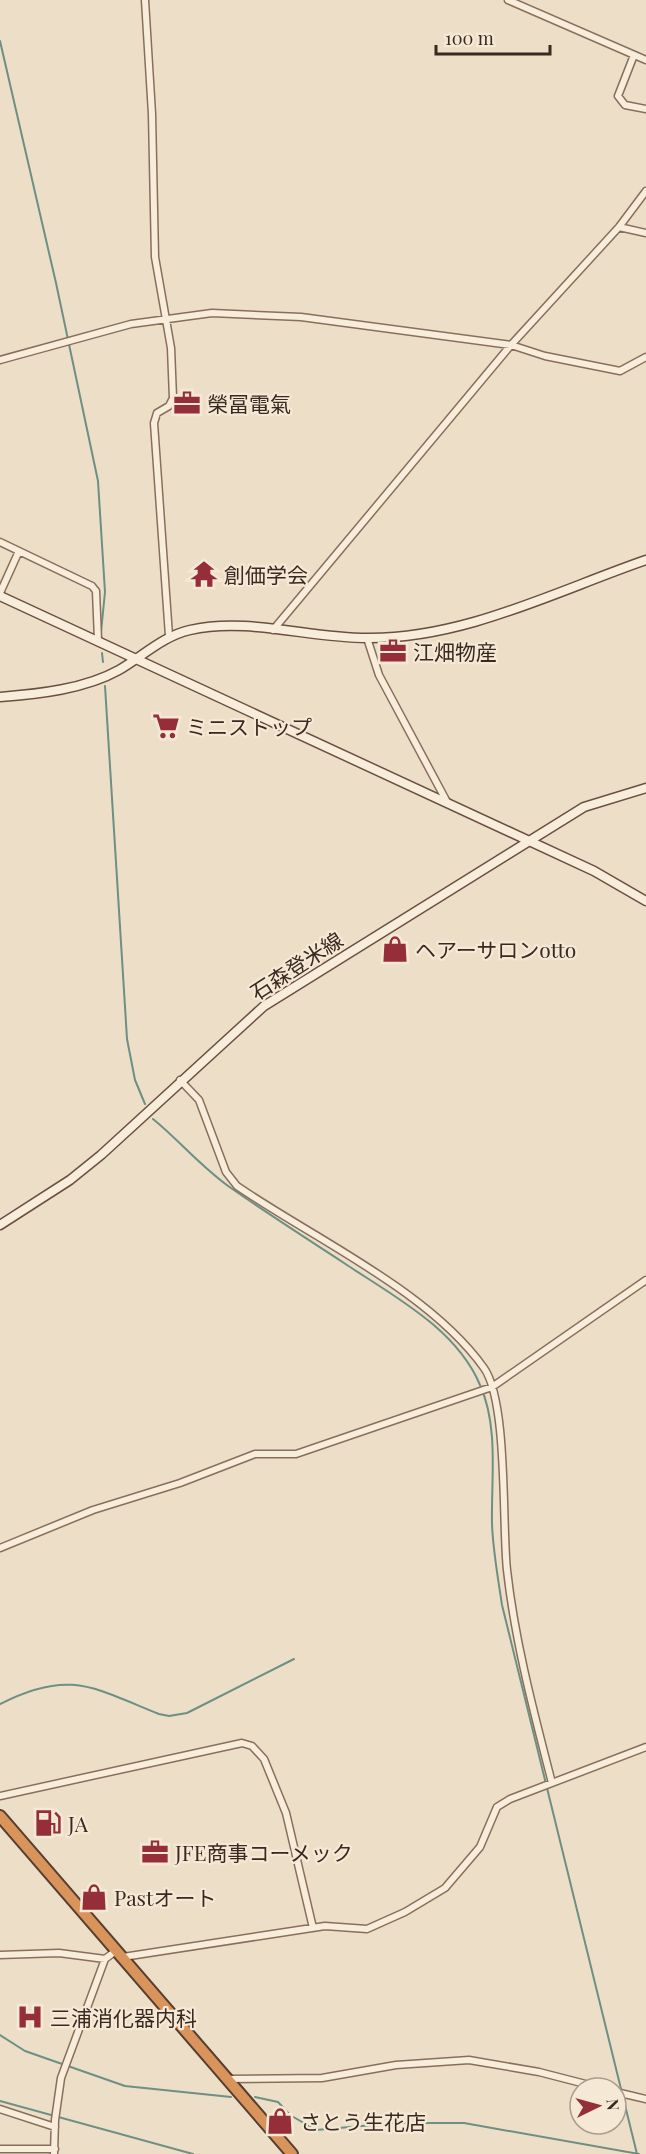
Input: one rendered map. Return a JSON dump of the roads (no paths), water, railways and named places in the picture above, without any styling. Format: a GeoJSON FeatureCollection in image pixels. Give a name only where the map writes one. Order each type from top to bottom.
{"type":"FeatureCollection","features":[{"type":"Feature","properties":{"kind":"highway"},"geometry":{"type":"LineString","coordinates":[[0,1815],[292,2154]]}},
{"type":"Feature","properties":{"kind":"street"},"geometry":{"type":"LineString","coordinates":[[145,0],[152,114],[155,257],[171,348],[173,398],[169,406],[157,413],[154,423],[169,636]]}},
{"type":"Feature","properties":{"kind":"street"},"geometry":{"type":"LineString","coordinates":[[507,0],[646,60]]}},
{"type":"Feature","properties":{"kind":"street"},"geometry":{"type":"LineString","coordinates":[[634,55],[618,96],[626,105],[646,109]]}},
{"type":"Feature","properties":{"kind":"street"},"geometry":{"type":"LineString","coordinates":[[273,630],[511,345],[619,227],[646,191]]}},
{"type":"Feature","properties":{"kind":"street"},"geometry":{"type":"LineString","coordinates":[[619,227],[646,233]]}},
{"type":"Feature","properties":{"kind":"street"},"geometry":{"type":"LineString","coordinates":[[0,360],[131,324],[212,313],[301,316],[511,345],[545,356],[620,371],[646,357]]}},
{"type":"Feature","properties":{"kind":"street"},"geometry":{"type":"LineString","coordinates":[[0,542],[92,586],[96,591],[98,640]]}},
{"type":"Feature","properties":{"kind":"street"},"geometry":{"type":"LineString","coordinates":[[19,551],[0,594],[594,871],[646,900]]}},
{"type":"Feature","properties":{"kind":"street"},"geometry":{"type":"LineString","coordinates":[[0,697],[56,690],[91,681],[112,673],[138,658],[169,636],[215,626],[367,638],[458,626],[646,560]]}},
{"type":"Feature","properties":{"kind":"street"},"geometry":{"type":"LineString","coordinates":[[367,638],[379,675],[447,803]]}},
{"type":"Feature","properties":{"kind":"street","name":"石森登米線"},"geometry":{"type":"LineString","coordinates":[[0,1225],[82,1171],[264,1006],[532,842],[584,807],[646,788]]}},
{"type":"Feature","properties":{"kind":"street"},"geometry":{"type":"LineString","coordinates":[[180,1080],[199,1100],[226,1172],[237,1186],[415,1301],[474,1355],[486,1371],[504,1499],[507,1570],[529,1694],[551,1783]]}},
{"type":"Feature","properties":{"kind":"street"},"geometry":{"type":"LineString","coordinates":[[0,1548],[93,1510],[180,1483],[255,1454],[296,1454],[490,1388],[646,1280]]}},
{"type":"Feature","properties":{"kind":"street"},"geometry":{"type":"LineString","coordinates":[[0,1796],[242,1743],[252,1746],[264,1759],[285,1813],[313,1928]]}},
{"type":"Feature","properties":{"kind":"street"},"geometry":{"type":"LineString","coordinates":[[0,1955],[59,1953],[105,1959],[120,1954],[313,1928],[367,1929],[431,1898],[445,1888],[480,1847],[497,1807],[541,1787],[646,1747]]}},
{"type":"Feature","properties":{"kind":"street"},"geometry":{"type":"LineString","coordinates":[[0,2149],[54,2152],[62,2078],[105,1959]]}},
{"type":"Feature","properties":{"kind":"street"},"geometry":{"type":"LineString","coordinates":[[226,2079],[322,2078],[396,2065],[469,2060],[568,2080]]}},
{"type":"Feature","properties":{"kind":"street"},"geometry":{"type":"LineString","coordinates":[[628,2095],[646,2099]]}},
{"type":"Feature","properties":{"kind":"street"},"geometry":{"type":"LineString","coordinates":[[0,2109],[55,2127]]}},
{"type":"Feature","properties":{"kind":"waterway"},"geometry":{"type":"LineString","coordinates":[[0,41],[56,283],[98,481],[105,592],[101,632]]}},
{"type":"Feature","properties":{"kind":"waterway"},"geometry":{"type":"LineString","coordinates":[[102,653],[103,662]]}},
{"type":"Feature","properties":{"kind":"waterway"},"geometry":{"type":"LineString","coordinates":[[105,686],[127,1039],[135,1080],[145,1104]]}},
{"type":"Feature","properties":{"kind":"waterway"},"geometry":{"type":"LineString","coordinates":[[153,1119],[210,1172],[231,1188],[421,1315],[456,1347],[480,1385],[486,1401],[492,1436],[493,1534],[502,1605],[637,2154]]}},
{"type":"Feature","properties":{"kind":"waterway"},"geometry":{"type":"LineString","coordinates":[[0,1704],[24,1693],[45,1687],[80,1686],[116,1696],[169,1716],[187,1713],[294,1659]]}},
{"type":"Feature","properties":{"kind":"waterway"},"geometry":{"type":"LineString","coordinates":[[0,2035],[25,2051],[125,2086],[231,2097]]}},
{"type":"Feature","properties":{"kind":"waterway"},"geometry":{"type":"LineString","coordinates":[[255,2097],[278,2102],[290,2115],[316,2130],[396,2123],[464,2123],[639,2154]]}},
{"type":"Feature","properties":{"kind":"waterway"},"geometry":{"type":"LineString","coordinates":[[0,2101],[193,2154]]}},
{"type":"Feature","properties":{"kind":"place","name":"榮冨電氣"},"geometry":{"type":"Point","coordinates":[187,403]}},
{"type":"Feature","properties":{"kind":"place","name":"創価学会"},"geometry":{"type":"Point","coordinates":[204,574]}},
{"type":"Feature","properties":{"kind":"place","name":"江畑物産"},"geometry":{"type":"Point","coordinates":[393,651]}},
{"type":"Feature","properties":{"kind":"place","name":"ミニストップ"},"geometry":{"type":"Point","coordinates":[166,726]}},
{"type":"Feature","properties":{"kind":"place","name":"ヘアーサロンotto"},"geometry":{"type":"Point","coordinates":[395,949]}},
{"type":"Feature","properties":{"kind":"place","name":"JA"},"geometry":{"type":"Point","coordinates":[48,1823]}},
{"type":"Feature","properties":{"kind":"place","name":"JFE商事コーメック"},"geometry":{"type":"Point","coordinates":[155,1852]}},
{"type":"Feature","properties":{"kind":"place","name":"Pastオート"},"geometry":{"type":"Point","coordinates":[94,1897]}},
{"type":"Feature","properties":{"kind":"place","name":"三浦消化器内科"},"geometry":{"type":"Point","coordinates":[30,2017]}},
{"type":"Feature","properties":{"kind":"place","name":"さとう生花店"},"geometry":{"type":"Point","coordinates":[280,2121]}}]}
